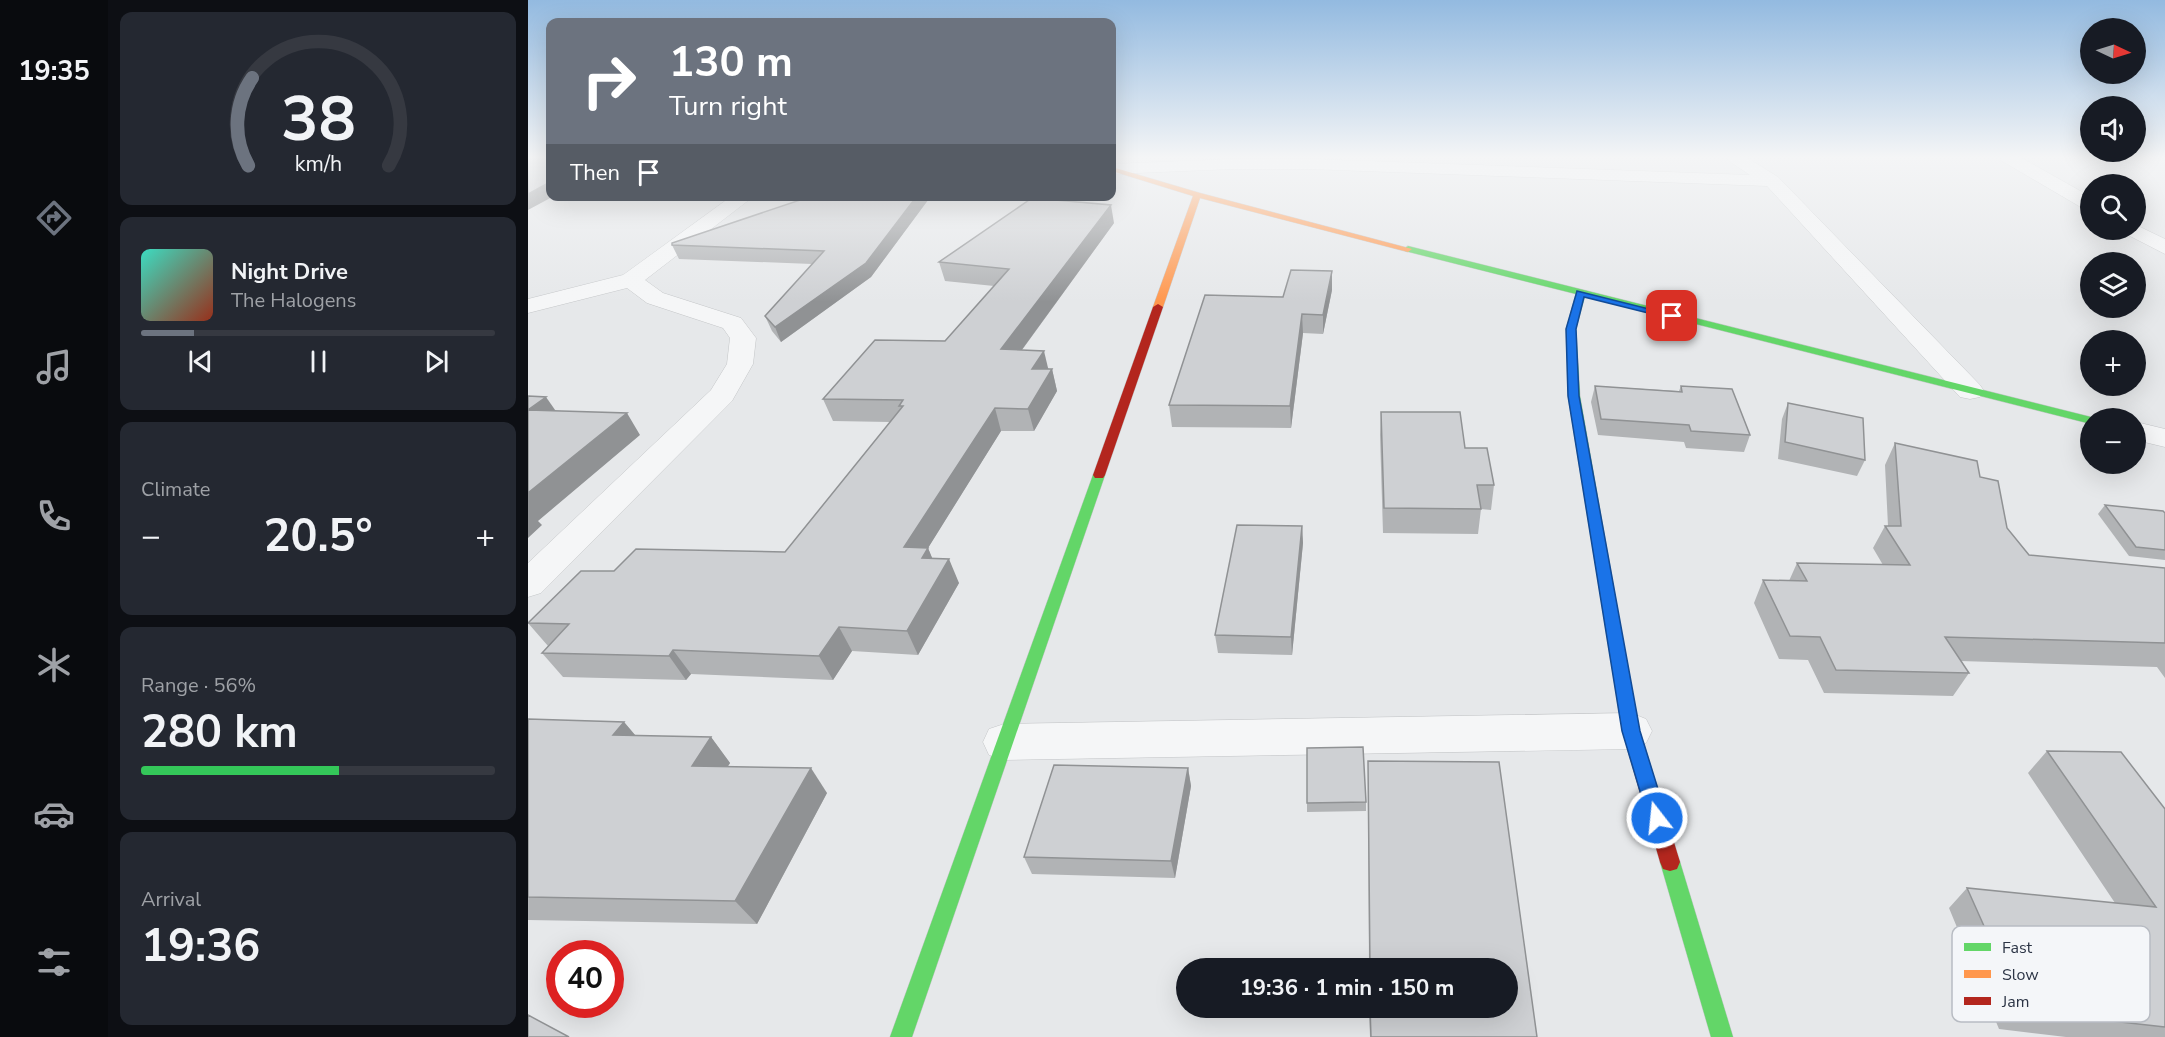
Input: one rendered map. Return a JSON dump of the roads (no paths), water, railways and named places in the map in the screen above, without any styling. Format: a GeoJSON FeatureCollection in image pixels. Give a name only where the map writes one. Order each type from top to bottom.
{"type":"FeatureCollection","features":[{"type":"Feature","properties":{"kind":"street"},"geometry":{"type":"LineString","coordinates":[[528,306],[631,280],[732,205]]}},
{"type":"Feature","properties":{"kind":"street"},"geometry":{"type":"LineString","coordinates":[[901,1037],[1193,205]]}},
{"type":"Feature","properties":{"kind":"street"},"geometry":{"type":"LineString","coordinates":[[1238,205],[2080,417]]}},
{"type":"Feature","properties":{"kind":"street"},"geometry":{"type":"LineString","coordinates":[[1794,205],[1970,391]]}},
{"type":"Feature","properties":{"kind":"street"},"geometry":{"type":"LineString","coordinates":[[2146,237],[2165,248]]}},
{"type":"Feature","properties":{"kind":"street"},"geometry":{"type":"LineString","coordinates":[[528,584],[722,395],[740,364],[743,338],[732,323],[655,298],[631,280]]}},
{"type":"Feature","properties":{"kind":"street"},"geometry":{"type":"LineString","coordinates":[[1581,293],[1571,329],[1574,396],[1631,731],[1722,1037]]}},
{"type":"Feature","properties":{"kind":"street"},"geometry":{"type":"LineString","coordinates":[[1004,742],[1631,731]]}}]}
